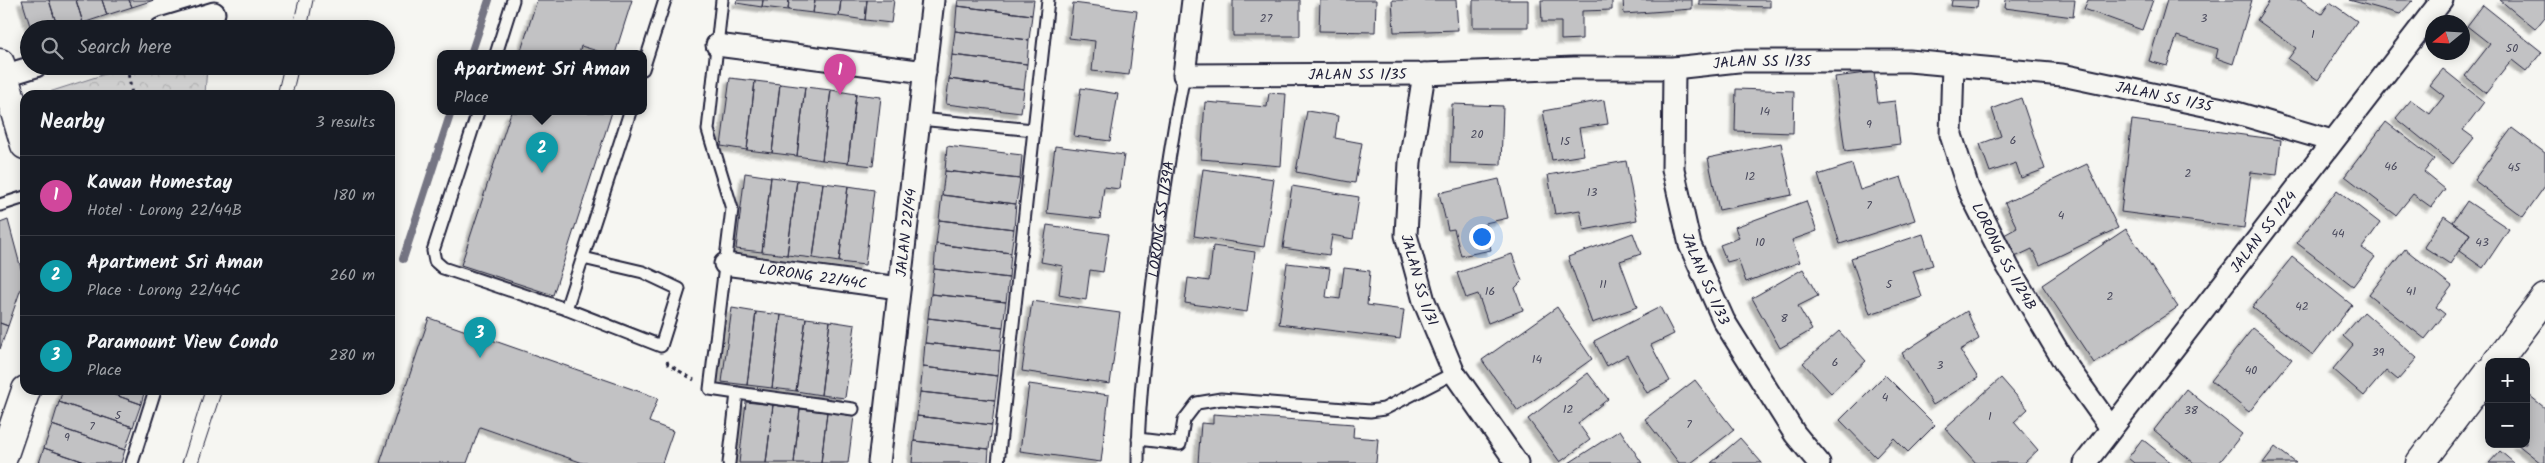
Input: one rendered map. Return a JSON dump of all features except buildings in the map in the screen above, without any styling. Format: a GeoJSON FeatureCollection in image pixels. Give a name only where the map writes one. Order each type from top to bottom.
{"type":"FeatureCollection","features":[{"type":"Feature","properties":{"kind":"street","name":"JALAN 22/44"},"geometry":{"type":"LineString","coordinates":[[879,463],[934,0]]}},
{"type":"Feature","properties":{"kind":"street","name":"LORONG SS 1/39A"},"geometry":{"type":"LineString","coordinates":[[1184,75],[1193,0]]}},
{"type":"Feature","properties":{"kind":"street","name":"JALAN SS 1/24"},"geometry":{"type":"LineString","coordinates":[[2085,463],[2442,0]]}},
{"type":"Feature","properties":{"kind":"street"},"geometry":{"type":"LineString","coordinates":[[191,20],[214,13]]}},
{"type":"Feature","properties":{"kind":"street"},"geometry":{"type":"LineString","coordinates":[[717,45],[925,72]]}},
{"type":"Feature","properties":{"kind":"street","name":"JALAN SS 1/35"},"geometry":{"type":"LineString","coordinates":[[1184,75],[1424,74],[1574,68],[1674,68],[1738,61],[1909,61],[2062,75],[2223,109],[2332,141]]}},
{"type":"Feature","properties":{"kind":"street","name":"LORONG SS 1/24B"},"geometry":{"type":"LineString","coordinates":[[1953,64],[1951,135],[1968,188],[2008,267],[2066,365],[2111,428]]}},
{"type":"Feature","properties":{"kind":"street","name":"JALAN SS 1/33"},"geometry":{"type":"LineString","coordinates":[[1674,68],[1674,170],[1690,245],[1724,321],[1795,434],[1819,463]]}},
{"type":"Feature","properties":{"kind":"street"},"geometry":{"type":"LineString","coordinates":[[20,69],[1,72],[20,131]]}},
{"type":"Feature","properties":{"kind":"street","name":"JALAN SS 1/31"},"geometry":{"type":"LineString","coordinates":[[1424,74],[1410,162],[1406,235],[1424,301],[1454,373],[1517,463]]}},
{"type":"Feature","properties":{"kind":"street","name":"LORONG 22/44C"},"geometry":{"type":"LineString","coordinates":[[725,264],[900,288]]}},
{"type":"Feature","properties":{"kind":"street"},"geometry":{"type":"LineString","coordinates":[[2500,358],[2545,300]]}},
{"type":"Feature","properties":{"kind":"street"},"geometry":{"type":"LineString","coordinates":[[2420,463],[2485,377]]}},
{"type":"Feature","properties":{"kind":"street"},"geometry":{"type":"LineString","coordinates":[[1,463],[24,395]]}},
{"type":"Feature","properties":{"kind":"lane"},"geometry":{"type":"LineString","coordinates":[[497,50],[513,0]]}},
{"type":"Feature","properties":{"kind":"lane"},"geometry":{"type":"LineString","coordinates":[[647,56],[665,0]]}},
{"type":"Feature","properties":{"kind":"lane"},"geometry":{"type":"LineString","coordinates":[[722,0],[708,130],[732,209],[710,389],[853,409]]}},
{"type":"Feature","properties":{"kind":"lane"},"geometry":{"type":"LineString","coordinates":[[998,463],[1048,0]]}},
{"type":"Feature","properties":{"kind":"lane","name":"LORONG SS 1/39A"},"geometry":{"type":"LineString","coordinates":[[1138,463],[1138,439],[1161,211],[1173,130],[1184,75]]}},
{"type":"Feature","properties":{"kind":"lane"},"geometry":{"type":"LineString","coordinates":[[477,115],[433,251],[436,261],[443,268],[566,309],[660,346],[679,289],[643,272],[583,258]]}},
{"type":"Feature","properties":{"kind":"lane"},"geometry":{"type":"LineString","coordinates":[[566,309],[629,115]]}},
{"type":"Feature","properties":{"kind":"lane"},"geometry":{"type":"LineString","coordinates":[[919,119],[1034,130]]}},
{"type":"Feature","properties":{"kind":"lane"},"geometry":{"type":"LineString","coordinates":[[0,205],[20,199]]}},
{"type":"Feature","properties":{"kind":"lane"},"geometry":{"type":"LineString","coordinates":[[1138,439],[1180,444],[1184,420],[1196,403],[1221,399],[1370,411],[1384,409],[1454,373]]}},
{"type":"Feature","properties":{"kind":"lane"},"geometry":{"type":"LineString","coordinates":[[729,463],[737,393]]}},
{"type":"Feature","properties":{"kind":"lane"},"geometry":{"type":"LineString","coordinates":[[132,463],[153,395]]}},
{"type":"Feature","properties":{"kind":"path"},"geometry":{"type":"LineString","coordinates":[[129,75],[131,90]]}},
{"type":"Feature","properties":{"kind":"path"},"geometry":{"type":"LineString","coordinates":[[668,364],[710,389]]}},
{"type":"Feature","properties":{"kind":"green space"},"geometry":{"type":"Polygon","coordinates":[[[102,75],[206,75],[205,90],[56,90],[102,75]]]}},
{"type":"Feature","properties":{"kind":"waterway"},"geometry":{"type":"LineString","coordinates":[[472,50],[489,0]]}},
{"type":"Feature","properties":{"kind":"waterway"},"geometry":{"type":"LineString","coordinates":[[403,259],[450,115]]}},
{"type":"Feature","properties":{"kind":"tram line"},"geometry":{"type":"LineString","coordinates":[[294,20],[299,0]]}},
{"type":"Feature","properties":{"kind":"tram line"},"geometry":{"type":"LineString","coordinates":[[309,20],[313,0]]}},
{"type":"Feature","properties":{"kind":"tram line"},"geometry":{"type":"LineString","coordinates":[[278,90],[282,75]]}},
{"type":"Feature","properties":{"kind":"tram line"},"geometry":{"type":"LineString","coordinates":[[293,90],[297,75]]}},
{"type":"Feature","properties":{"kind":"tram line"},"geometry":{"type":"LineString","coordinates":[[182,463],[203,395]]}},
{"type":"Feature","properties":{"kind":"tram line"},"geometry":{"type":"LineString","coordinates":[[198,463],[220,395]]}},
{"type":"Feature","properties":{"kind":"place","name":"Kawan Homestay"},"geometry":{"type":"Point","coordinates":[840,95]}},
{"type":"Feature","properties":{"kind":"place","name":"Apartment Sri Aman"},"geometry":{"type":"Point","coordinates":[542,173]}},
{"type":"Feature","properties":{"kind":"place","name":"Paramount View Condo"},"geometry":{"type":"Point","coordinates":[480,358]}}]}
